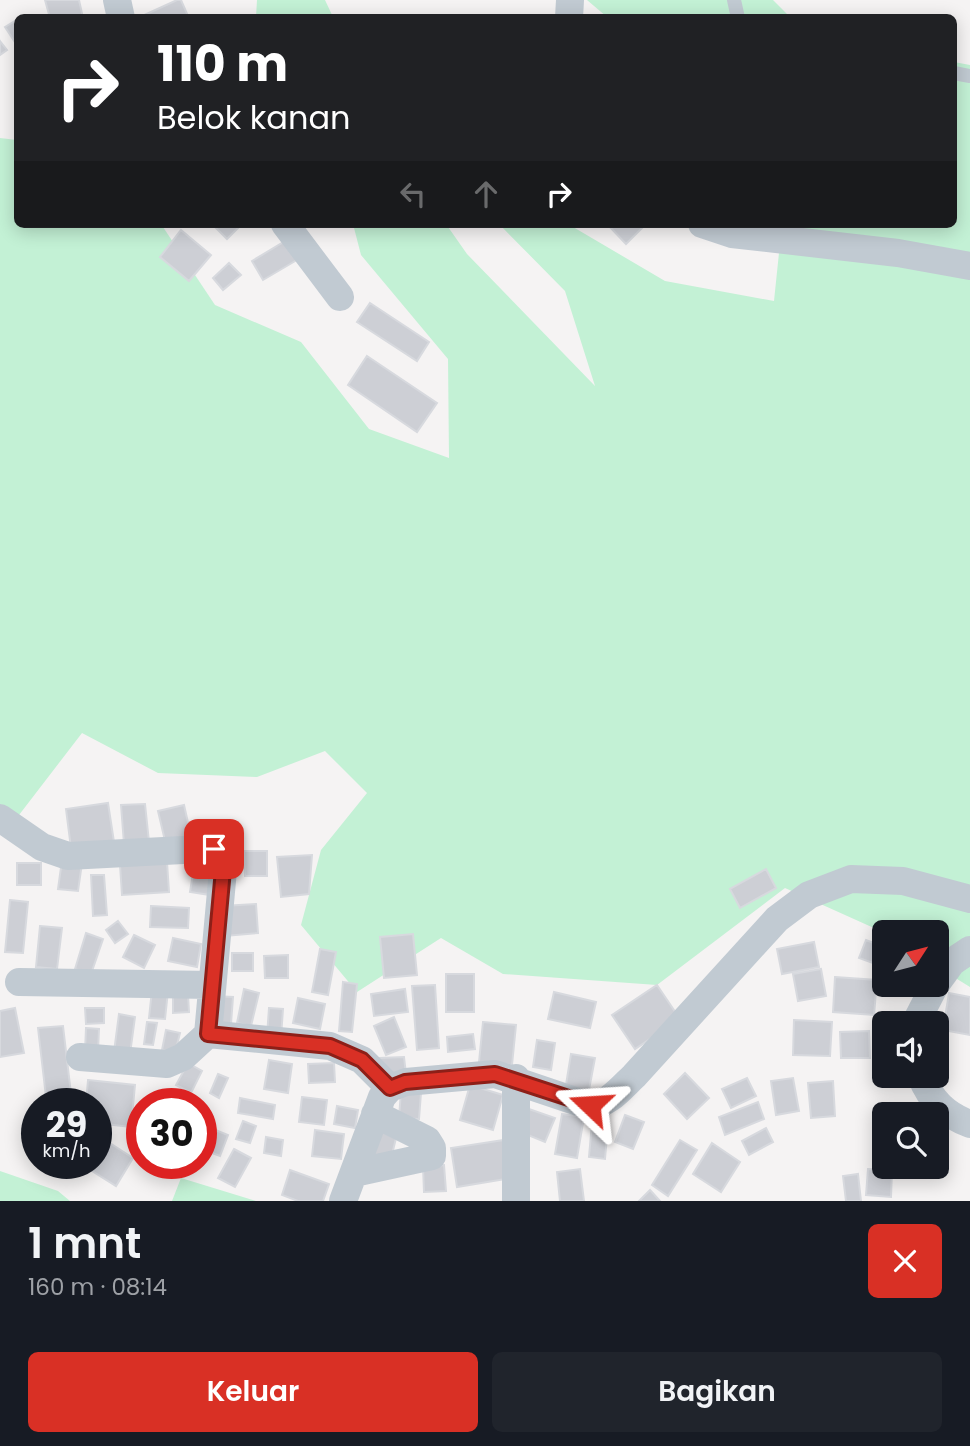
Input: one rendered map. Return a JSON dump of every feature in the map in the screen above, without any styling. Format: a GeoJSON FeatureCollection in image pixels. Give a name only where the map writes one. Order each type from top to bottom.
{"type":"FeatureCollection","features":[{"type":"Feature","properties":{"kind":"street"},"geometry":{"type":"LineString","coordinates":[[288,228],[340,296]]}},
{"type":"Feature","properties":{"kind":"street"},"geometry":{"type":"LineString","coordinates":[[714,228],[732,234],[898,253],[970,267]]}},
{"type":"Feature","properties":{"kind":"street"},"geometry":{"type":"LineString","coordinates":[[0,818],[42,847],[68,856],[202,849],[220,853],[224,859],[208,1034],[183,1057],[167,1064],[80,1057]]}},
{"type":"Feature","properties":{"kind":"street"},"geometry":{"type":"LineString","coordinates":[[343,1201],[375,1114],[390,1088],[405,1082],[480,1074],[516,1078],[590,1105],[609,1100],[688,1019],[777,919],[809,895],[852,879],[904,881],[970,899]]}},
{"type":"Feature","properties":{"kind":"street"},"geometry":{"type":"LineString","coordinates":[[949,966],[970,950]]}},
{"type":"Feature","properties":{"kind":"street"},"geometry":{"type":"LineString","coordinates":[[19,982],[212,985]]}},
{"type":"Feature","properties":{"kind":"street"},"geometry":{"type":"LineString","coordinates":[[208,1034],[330,1046],[362,1060],[390,1088]]}},
{"type":"Feature","properties":{"kind":"street"},"geometry":{"type":"LineString","coordinates":[[516,1078],[516,1201]]}},
{"type":"Feature","properties":{"kind":"street"},"geometry":{"type":"LineString","coordinates":[[926,1088],[928,1094],[951,1117],[970,1124]]}},
{"type":"Feature","properties":{"kind":"street"},"geometry":{"type":"LineString","coordinates":[[354,1173],[432,1156],[432,1148],[427,1140],[375,1114]]}},
{"type":"Feature","properties":{"kind":"green space"},"geometry":{"type":"Polygon","coordinates":[[[257,0],[325,0],[332,14],[256,14],[257,0]]]}},
{"type":"Feature","properties":{"kind":"green space"},"geometry":{"type":"Polygon","coordinates":[[[587,0],[773,0],[787,14],[603,14],[587,0]]]}},
{"type":"Feature","properties":{"kind":"green space"},"geometry":{"type":"Polygon","coordinates":[[[957,63],[970,65],[970,987],[949,974],[949,920],[872,920],[872,927],[785,888],[657,985],[503,974],[441,938],[357,992],[301,925],[321,850],[367,793],[325,751],[257,777],[158,773],[82,733],[19,815],[0,804],[0,138],[14,140],[14,228],[164,228],[215,305],[301,342],[369,429],[449,458],[448,359],[361,255],[354,228],[449,228],[467,254],[595,386],[565,291],[503,228],[575,228],[665,281],[774,301],[782,228],[957,228],[957,63]]]}},
{"type":"Feature","properties":{"kind":"green space"},"geometry":{"type":"Polygon","coordinates":[[[0,1171],[58,1191],[70,1201],[0,1201],[0,1171]]]}},
{"type":"Feature","properties":{"kind":"green space"},"geometry":{"type":"Polygon","coordinates":[[[181,1179],[184,1179],[256,1201],[172,1201],[181,1179]]]}},
{"type":"Feature","properties":{"kind":"building"},"geometry":{"type":"Polygon","coordinates":[[[45,0],[79,0],[82,14],[49,14],[45,0]]]}},
{"type":"Feature","properties":{"kind":"building"},"geometry":{"type":"Polygon","coordinates":[[[181,0],[187,14],[147,14],[181,0]]]}},
{"type":"Feature","properties":{"kind":"building"},"geometry":{"type":"Polygon","coordinates":[[[14,21],[14,41],[5,27],[14,21]]]}},
{"type":"Feature","properties":{"kind":"building"},"geometry":{"type":"Polygon","coordinates":[[[0,41],[7,50],[0,55],[0,41]]]}},
{"type":"Feature","properties":{"kind":"building"},"geometry":{"type":"Polygon","coordinates":[[[216,228],[238,228],[227,239],[216,228]]]}},
{"type":"Feature","properties":{"kind":"building"},"geometry":{"type":"Polygon","coordinates":[[[611,228],[642,228],[626,244],[611,228]]]}},
{"type":"Feature","properties":{"kind":"building"},"geometry":{"type":"Polygon","coordinates":[[[181,230],[211,255],[189,281],[160,257],[181,230]]]}},
{"type":"Feature","properties":{"kind":"building"},"geometry":{"type":"Polygon","coordinates":[[[290,238],[302,257],[263,280],[252,261],[290,238]]]}},
{"type":"Feature","properties":{"kind":"building"},"geometry":{"type":"Polygon","coordinates":[[[229,263],[241,275],[223,290],[213,278],[229,263]]]}},
{"type":"Feature","properties":{"kind":"building"},"geometry":{"type":"Polygon","coordinates":[[[370,303],[429,342],[417,361],[357,322],[370,303]]]}},
{"type":"Feature","properties":{"kind":"building"},"geometry":{"type":"Polygon","coordinates":[[[367,356],[437,403],[417,432],[348,385],[367,356]]]}},
{"type":"Feature","properties":{"kind":"building"},"geometry":{"type":"Polygon","coordinates":[[[108,803],[114,842],[71,848],[66,809],[108,803]]]}},
{"type":"Feature","properties":{"kind":"building"},"geometry":{"type":"Polygon","coordinates":[[[145,804],[149,842],[124,844],[121,805],[145,804]]]}},
{"type":"Feature","properties":{"kind":"building"},"geometry":{"type":"Polygon","coordinates":[[[184,805],[192,840],[166,845],[158,811],[184,805]]]}},
{"type":"Feature","properties":{"kind":"building"},"geometry":{"type":"Polygon","coordinates":[[[244,851],[267,851],[267,876],[245,876],[244,851]]]}},
{"type":"Feature","properties":{"kind":"building"},"geometry":{"type":"Polygon","coordinates":[[[312,855],[309,894],[281,897],[277,857],[312,855]]]}},
{"type":"Feature","properties":{"kind":"building"},"geometry":{"type":"Polygon","coordinates":[[[62,860],[82,863],[78,891],[58,889],[62,860]]]}},
{"type":"Feature","properties":{"kind":"building"},"geometry":{"type":"Polygon","coordinates":[[[195,861],[216,864],[210,895],[190,892],[195,861]]]}},
{"type":"Feature","properties":{"kind":"building"},"geometry":{"type":"Polygon","coordinates":[[[167,862],[169,892],[122,895],[120,865],[167,862]]]}},
{"type":"Feature","properties":{"kind":"building"},"geometry":{"type":"Polygon","coordinates":[[[17,863],[41,863],[41,885],[17,885],[17,863]]]}},
{"type":"Feature","properties":{"kind":"building"},"geometry":{"type":"Polygon","coordinates":[[[766,869],[776,888],[740,908],[730,889],[766,869]]]}},
{"type":"Feature","properties":{"kind":"building"},"geometry":{"type":"Polygon","coordinates":[[[91,875],[104,875],[107,915],[93,916],[91,875]]]}},
{"type":"Feature","properties":{"kind":"building"},"geometry":{"type":"Polygon","coordinates":[[[10,900],[28,902],[23,953],[5,952],[10,900]]]}},
{"type":"Feature","properties":{"kind":"building"},"geometry":{"type":"Polygon","coordinates":[[[256,904],[258,933],[225,936],[223,906],[256,904]]]}},
{"type":"Feature","properties":{"kind":"building"},"geometry":{"type":"Polygon","coordinates":[[[151,906],[189,908],[188,928],[150,927],[151,906]]]}},
{"type":"Feature","properties":{"kind":"building"},"geometry":{"type":"Polygon","coordinates":[[[118,921],[128,934],[115,943],[106,930],[118,921]]]}},
{"type":"Feature","properties":{"kind":"building"},"geometry":{"type":"Polygon","coordinates":[[[40,926],[62,928],[57,969],[36,967],[40,926]]]}},
{"type":"Feature","properties":{"kind":"building"},"geometry":{"type":"Polygon","coordinates":[[[86,933],[103,939],[91,974],[75,969],[86,933]]]}},
{"type":"Feature","properties":{"kind":"building"},"geometry":{"type":"Polygon","coordinates":[[[413,934],[417,975],[384,978],[380,937],[413,934]]]}},
{"type":"Feature","properties":{"kind":"building"},"geometry":{"type":"Polygon","coordinates":[[[134,935],[155,945],[144,968],[123,957],[134,935]]]}},
{"type":"Feature","properties":{"kind":"building"},"geometry":{"type":"Polygon","coordinates":[[[173,938],[201,944],[197,967],[168,961],[173,938]]]}},
{"type":"Feature","properties":{"kind":"building"},"geometry":{"type":"Polygon","coordinates":[[[866,940],[872,942],[872,963],[859,958],[866,940]]]}},
{"type":"Feature","properties":{"kind":"building"},"geometry":{"type":"Polygon","coordinates":[[[814,942],[819,967],[782,974],[777,949],[814,942]]]}},
{"type":"Feature","properties":{"kind":"building"},"geometry":{"type":"Polygon","coordinates":[[[320,949],[336,952],[328,995],[312,992],[320,949]]]}},
{"type":"Feature","properties":{"kind":"building"},"geometry":{"type":"Polygon","coordinates":[[[232,953],[253,953],[253,971],[232,971],[232,953]]]}},
{"type":"Feature","properties":{"kind":"building"},"geometry":{"type":"Polygon","coordinates":[[[288,955],[288,978],[265,978],[264,956],[288,955]]]}},
{"type":"Feature","properties":{"kind":"building"},"geometry":{"type":"Polygon","coordinates":[[[821,969],[826,996],[798,1001],[793,974],[821,969]]]}},
{"type":"Feature","properties":{"kind":"building"},"geometry":{"type":"Polygon","coordinates":[[[446,974],[474,974],[474,1012],[446,1012],[446,974]]]}},
{"type":"Feature","properties":{"kind":"building"},"geometry":{"type":"Polygon","coordinates":[[[835,977],[872,980],[872,998],[875,998],[872,1015],[833,1012],[835,977]]]}},
{"type":"Feature","properties":{"kind":"building"},"geometry":{"type":"Polygon","coordinates":[[[343,982],[357,984],[352,1032],[339,1031],[343,982]]]}},
{"type":"Feature","properties":{"kind":"building"},"geometry":{"type":"Polygon","coordinates":[[[435,985],[439,1048],[417,1050],[412,986],[435,985]]]}},
{"type":"Feature","properties":{"kind":"building"},"geometry":{"type":"Polygon","coordinates":[[[657,985],[680,1019],[635,1049],[612,1015],[657,985]]]}},
{"type":"Feature","properties":{"kind":"building"},"geometry":{"type":"Polygon","coordinates":[[[244,989],[259,993],[251,1026],[237,1023],[244,989]]]}},
{"type":"Feature","properties":{"kind":"building"},"geometry":{"type":"Polygon","coordinates":[[[405,989],[408,1012],[374,1016],[371,994],[405,989]]]}},
{"type":"Feature","properties":{"kind":"building"},"geometry":{"type":"Polygon","coordinates":[[[152,990],[168,991],[165,1019],[149,1018],[152,990]]]}},
{"type":"Feature","properties":{"kind":"building"},"geometry":{"type":"Polygon","coordinates":[[[554,992],[596,1002],[590,1028],[548,1019],[554,992]]]}},
{"type":"Feature","properties":{"kind":"building"},"geometry":{"type":"Polygon","coordinates":[[[949,993],[970,997],[970,1035],[949,1031],[949,1011],[946,1011],[949,993]]]}},
{"type":"Feature","properties":{"kind":"building"},"geometry":{"type":"Polygon","coordinates":[[[173,995],[188,995],[189,1012],[173,1013],[173,995]]]}},
{"type":"Feature","properties":{"kind":"building"},"geometry":{"type":"Polygon","coordinates":[[[214,996],[233,997],[231,1024],[213,1023],[214,996]]]}},
{"type":"Feature","properties":{"kind":"building"},"geometry":{"type":"Polygon","coordinates":[[[298,998],[325,1004],[320,1029],[293,1023],[298,998]]]}},
{"type":"Feature","properties":{"kind":"building"},"geometry":{"type":"Polygon","coordinates":[[[15,1008],[24,1053],[0,1057],[0,1011],[15,1008]]]}},
{"type":"Feature","properties":{"kind":"building"},"geometry":{"type":"Polygon","coordinates":[[[85,1008],[104,1008],[104,1023],[86,1024],[85,1008]]]}},
{"type":"Feature","properties":{"kind":"building"},"geometry":{"type":"Polygon","coordinates":[[[269,1008],[283,1009],[281,1037],[267,1036],[269,1008]]]}},
{"type":"Feature","properties":{"kind":"building"},"geometry":{"type":"Polygon","coordinates":[[[119,1014],[135,1017],[130,1054],[114,1052],[119,1014]]]}},
{"type":"Feature","properties":{"kind":"building"},"geometry":{"type":"Polygon","coordinates":[[[394,1017],[406,1047],[386,1055],[374,1026],[394,1017]]]}},
{"type":"Feature","properties":{"kind":"building"},"geometry":{"type":"Polygon","coordinates":[[[794,1020],[832,1022],[830,1056],[793,1055],[794,1020]]]}},
{"type":"Feature","properties":{"kind":"building"},"geometry":{"type":"Polygon","coordinates":[[[147,1022],[157,1023],[153,1045],[144,1044],[147,1022]]]}},
{"type":"Feature","properties":{"kind":"building"},"geometry":{"type":"Polygon","coordinates":[[[483,1022],[516,1025],[512,1065],[479,1062],[483,1022]]]}},
{"type":"Feature","properties":{"kind":"building"},"geometry":{"type":"Polygon","coordinates":[[[63,1026],[70,1088],[45,1088],[38,1028],[63,1026]]]}},
{"type":"Feature","properties":{"kind":"building"},"geometry":{"type":"Polygon","coordinates":[[[86,1028],[99,1029],[98,1051],[85,1051],[86,1028]]]}},
{"type":"Feature","properties":{"kind":"building"},"geometry":{"type":"Polygon","coordinates":[[[166,1030],[180,1033],[175,1053],[162,1050],[166,1030]]]}},
{"type":"Feature","properties":{"kind":"building"},"geometry":{"type":"Polygon","coordinates":[[[869,1031],[870,1058],[841,1058],[840,1032],[869,1031]]]}},
{"type":"Feature","properties":{"kind":"building"},"geometry":{"type":"Polygon","coordinates":[[[473,1034],[475,1049],[448,1052],[447,1037],[473,1034]]]}},
{"type":"Feature","properties":{"kind":"building"},"geometry":{"type":"Polygon","coordinates":[[[537,1040],[555,1043],[551,1070],[533,1067],[537,1040]]]}},
{"type":"Feature","properties":{"kind":"building"},"geometry":{"type":"Polygon","coordinates":[[[571,1054],[595,1058],[588,1095],[565,1091],[571,1054]]]}},
{"type":"Feature","properties":{"kind":"building"},"geometry":{"type":"Polygon","coordinates":[[[404,1057],[406,1074],[382,1076],[380,1058],[404,1057]]]}},
{"type":"Feature","properties":{"kind":"building"},"geometry":{"type":"Polygon","coordinates":[[[269,1060],[292,1064],[288,1093],[264,1089],[269,1060]]]}},
{"type":"Feature","properties":{"kind":"building"},"geometry":{"type":"Polygon","coordinates":[[[188,1063],[202,1071],[194,1088],[176,1085],[188,1063]]]}},
{"type":"Feature","properties":{"kind":"building"},"geometry":{"type":"Polygon","coordinates":[[[334,1063],[335,1082],[309,1083],[308,1064],[334,1063]]]}},
{"type":"Feature","properties":{"kind":"building"},"geometry":{"type":"Polygon","coordinates":[[[685,1073],[709,1098],[687,1119],[664,1094],[685,1073]]]}},
{"type":"Feature","properties":{"kind":"building"},"geometry":{"type":"Polygon","coordinates":[[[218,1074],[228,1078],[219,1098],[217,1088],[212,1088],[218,1074]]]}},
{"type":"Feature","properties":{"kind":"building"},"geometry":{"type":"Polygon","coordinates":[[[747,1078],[756,1096],[731,1108],[722,1089],[747,1078]]]}},
{"type":"Feature","properties":{"kind":"building"},"geometry":{"type":"Polygon","coordinates":[[[793,1078],[799,1111],[776,1115],[771,1081],[793,1078]]]}},
{"type":"Feature","properties":{"kind":"building"},"geometry":{"type":"Polygon","coordinates":[[[88,1080],[135,1085],[135,1088],[126,1088],[126,1126],[112,1125],[112,1088],[87,1088],[88,1080]]]}},
{"type":"Feature","properties":{"kind":"building"},"geometry":{"type":"Polygon","coordinates":[[[833,1081],[835,1116],[811,1118],[808,1083],[833,1081]]]}},
{"type":"Feature","properties":{"kind":"building"},"geometry":{"type":"Polygon","coordinates":[[[470,1085],[503,1095],[493,1130],[460,1120],[470,1085]]]}},
{"type":"Feature","properties":{"kind":"building"},"geometry":{"type":"Polygon","coordinates":[[[401,1091],[421,1093],[419,1119],[399,1118],[401,1091]]]}},
{"type":"Feature","properties":{"kind":"building"},"geometry":{"type":"Polygon","coordinates":[[[302,1097],[327,1100],[324,1125],[299,1122],[302,1097]]]}},
{"type":"Feature","properties":{"kind":"building"},"geometry":{"type":"Polygon","coordinates":[[[240,1098],[275,1105],[273,1119],[238,1113],[240,1098]]]}},
{"type":"Feature","properties":{"kind":"building"},"geometry":{"type":"Polygon","coordinates":[[[758,1102],[764,1119],[725,1135],[719,1117],[758,1102]]]}},
{"type":"Feature","properties":{"kind":"building"},"geometry":{"type":"Polygon","coordinates":[[[337,1106],[358,1110],[355,1128],[334,1124],[337,1106]]]}},
{"type":"Feature","properties":{"kind":"building"},"geometry":{"type":"Polygon","coordinates":[[[526,1108],[555,1118],[545,1142],[518,1131],[526,1108]]]}},
{"type":"Feature","properties":{"kind":"building"},"geometry":{"type":"Polygon","coordinates":[[[593,1111],[609,1113],[605,1159],[589,1157],[593,1111]]]}},
{"type":"Feature","properties":{"kind":"building"},"geometry":{"type":"Polygon","coordinates":[[[562,1114],[584,1117],[577,1158],[555,1154],[562,1114]]]}},
{"type":"Feature","properties":{"kind":"building"},"geometry":{"type":"Polygon","coordinates":[[[625,1115],[644,1122],[633,1149],[615,1142],[625,1115]]]}},
{"type":"Feature","properties":{"kind":"building"},"geometry":{"type":"Polygon","coordinates":[[[243,1121],[256,1126],[250,1143],[236,1139],[243,1121]]]}},
{"type":"Feature","properties":{"kind":"building"},"geometry":{"type":"Polygon","coordinates":[[[375,1127],[397,1134],[390,1163],[368,1157],[375,1127]]]}},
{"type":"Feature","properties":{"kind":"building"},"geometry":{"type":"Polygon","coordinates":[[[766,1128],[773,1142],[749,1155],[742,1141],[766,1128]]]}},
{"type":"Feature","properties":{"kind":"building"},"geometry":{"type":"Polygon","coordinates":[[[315,1130],[344,1134],[341,1159],[312,1156],[315,1130]]]}},
{"type":"Feature","properties":{"kind":"building"},"geometry":{"type":"Polygon","coordinates":[[[217,1131],[228,1135],[220,1156],[217,1155],[217,1131]]]}},
{"type":"Feature","properties":{"kind":"building"},"geometry":{"type":"Polygon","coordinates":[[[266,1137],[283,1140],[281,1156],[264,1153],[266,1137]]]}},
{"type":"Feature","properties":{"kind":"building"},"geometry":{"type":"Polygon","coordinates":[[[504,1140],[511,1178],[457,1187],[451,1148],[504,1140]]]}},
{"type":"Feature","properties":{"kind":"building"},"geometry":{"type":"Polygon","coordinates":[[[680,1140],[697,1150],[668,1196],[652,1185],[680,1140]]]}},
{"type":"Feature","properties":{"kind":"building"},"geometry":{"type":"Polygon","coordinates":[[[712,1143],[740,1162],[721,1192],[693,1174],[712,1143]]]}},
{"type":"Feature","properties":{"kind":"building"},"geometry":{"type":"Polygon","coordinates":[[[112,1144],[126,1153],[126,1170],[116,1186],[105,1179],[112,1179],[112,1144]]]}},
{"type":"Feature","properties":{"kind":"building"},"geometry":{"type":"Polygon","coordinates":[[[234,1149],[251,1158],[235,1187],[218,1178],[234,1149]]]}},
{"type":"Feature","properties":{"kind":"building"},"geometry":{"type":"Polygon","coordinates":[[[444,1165],[446,1191],[424,1192],[423,1167],[444,1165]]]}},
{"type":"Feature","properties":{"kind":"building"},"geometry":{"type":"Polygon","coordinates":[[[580,1169],[584,1201],[560,1201],[557,1172],[580,1169]]]}},
{"type":"Feature","properties":{"kind":"building"},"geometry":{"type":"Polygon","coordinates":[[[868,1169],[872,1169],[872,1179],[892,1179],[891,1197],[866,1195],[868,1169]]]}},
{"type":"Feature","properties":{"kind":"building"},"geometry":{"type":"Polygon","coordinates":[[[290,1170],[329,1184],[323,1201],[298,1201],[282,1195],[290,1170]]]}},
{"type":"Feature","properties":{"kind":"building"},"geometry":{"type":"Polygon","coordinates":[[[858,1174],[861,1201],[846,1201],[843,1176],[858,1174]]]}},
{"type":"Feature","properties":{"kind":"building"},"geometry":{"type":"Polygon","coordinates":[[[650,1190],[660,1201],[639,1201],[650,1190]]]}},
{"type":"Feature","properties":{"kind":"route"},"geometry":{"type":"LineString","coordinates":[[214,849],[224,859],[208,1034],[330,1046],[362,1060],[390,1088],[405,1082],[495,1074],[516,1078],[590,1105]]}}]}
